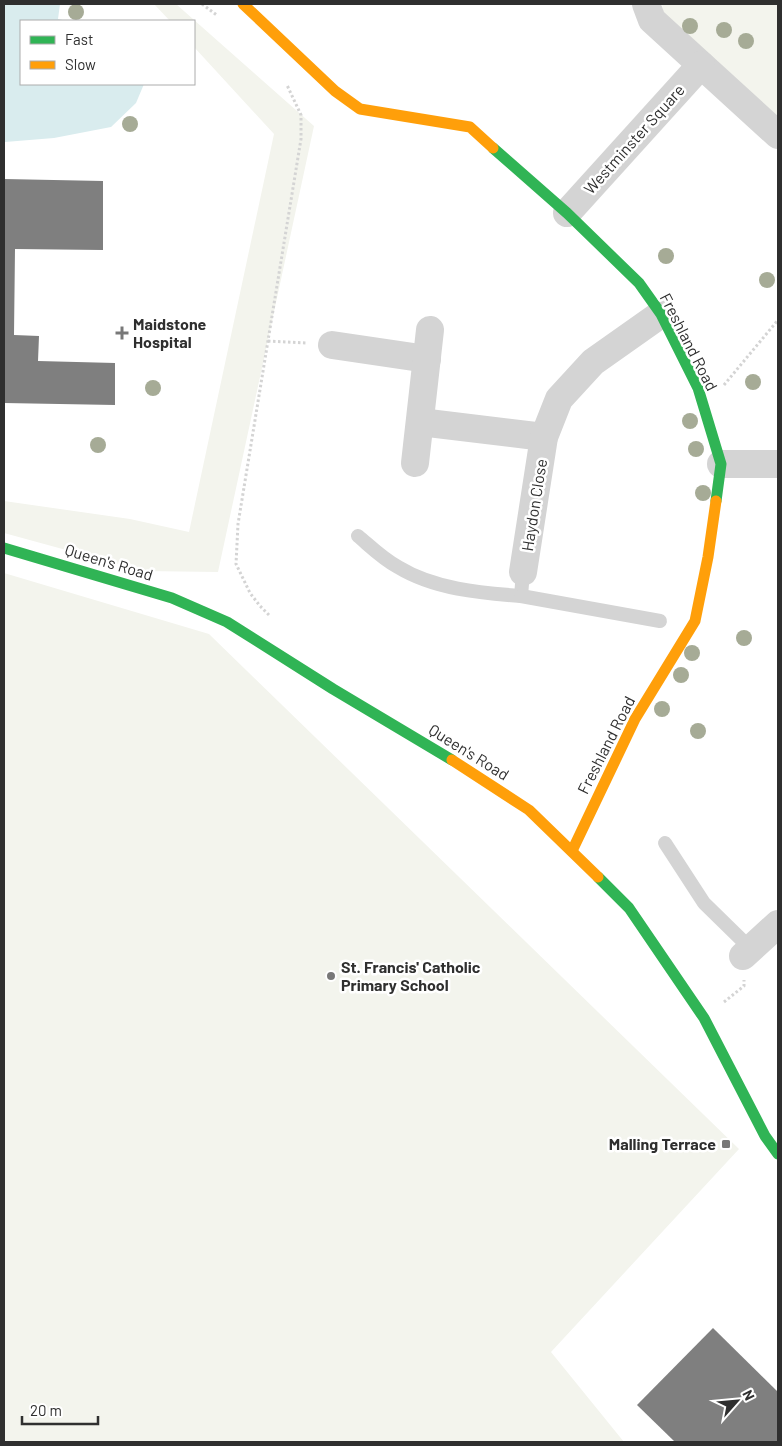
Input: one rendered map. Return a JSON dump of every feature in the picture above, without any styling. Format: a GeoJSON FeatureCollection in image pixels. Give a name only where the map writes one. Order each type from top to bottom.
{"type":"FeatureCollection","features":[{"type":"Feature","properties":{"kind":"street","name":"Freshland Road"},"geometry":{"type":"LineString","coordinates":[[243,4],[335,91],[360,109],[470,127],[567,213],[639,283],[661,314],[698,388],[721,464],[708,557],[695,622],[635,719],[572,851]]}},
{"type":"Feature","properties":{"kind":"street"},"geometry":{"type":"LineString","coordinates":[[646,4],[652,20],[778,135]]}},
{"type":"Feature","properties":{"kind":"street","name":"Westminster Square"},"geometry":{"type":"LineString","coordinates":[[567,213],[701,66]]}},
{"type":"Feature","properties":{"kind":"street","name":"Haydon Close"},"geometry":{"type":"LineString","coordinates":[[522,584],[544,437],[559,398],[592,362],[661,314]]}},
{"type":"Feature","properties":{"kind":"street"},"geometry":{"type":"LineString","coordinates":[[415,463],[430,330]]}},
{"type":"Feature","properties":{"kind":"street"},"geometry":{"type":"LineString","coordinates":[[332,345],[426,359]]}},
{"type":"Feature","properties":{"kind":"street","name":"Haydon Close"},"geometry":{"type":"LineString","coordinates":[[420,422],[544,437]]}},
{"type":"Feature","properties":{"kind":"street"},"geometry":{"type":"LineString","coordinates":[[721,464],[778,464]]}},
{"type":"Feature","properties":{"kind":"street","name":"Queen's Road"},"geometry":{"type":"LineString","coordinates":[[4,548],[172,598],[227,622],[456,762],[530,810],[629,908],[704,1018],[774,1138]]}},
{"type":"Feature","properties":{"kind":"street"},"geometry":{"type":"LineString","coordinates":[[747,953],[778,924]]}},
{"type":"Feature","properties":{"kind":"lane"},"geometry":{"type":"LineString","coordinates":[[358,536],[398,568],[424,579],[482,594],[522,584],[660,621]]}},
{"type":"Feature","properties":{"kind":"lane"},"geometry":{"type":"LineString","coordinates":[[665,844],[704,903],[747,953]]}},
{"type":"Feature","properties":{"kind":"path"},"geometry":{"type":"LineString","coordinates":[[202,4],[224,20]]}},
{"type":"Feature","properties":{"kind":"path"},"geometry":{"type":"LineString","coordinates":[[272,618],[250,593],[236,564],[238,524],[301,139],[301,115],[283,78]]}},
{"type":"Feature","properties":{"kind":"path"},"geometry":{"type":"LineString","coordinates":[[704,408],[778,320]]}},
{"type":"Feature","properties":{"kind":"path"},"geometry":{"type":"LineString","coordinates":[[268,341],[332,345]]}},
{"type":"Feature","properties":{"kind":"path"},"geometry":{"type":"LineString","coordinates":[[704,1018],[744,986],[747,953]]}},
{"type":"Feature","properties":{"kind":"shaded area"},"geometry":{"type":"Polygon","coordinates":[[[4,4],[60,4],[58,19],[63,20],[20,20],[20,85],[144,85],[136,103],[111,127],[54,138],[4,141],[4,4]]]}},
{"type":"Feature","properties":{"kind":"shaded area"},"geometry":{"type":"Polygon","coordinates":[[[154,4],[176,4],[194,20],[169,20],[154,4]]]}},
{"type":"Feature","properties":{"kind":"shaded area"},"geometry":{"type":"Polygon","coordinates":[[[662,4],[778,4],[778,123],[664,18],[662,4]]]}},
{"type":"Feature","properties":{"kind":"shaded area"},"geometry":{"type":"Polygon","coordinates":[[[195,21],[314,126],[218,572],[143,571],[4,533],[4,501],[130,519],[189,532],[274,134],[195,48],[195,21]]]}},
{"type":"Feature","properties":{"kind":"shaded area","name":"St. Francis' Catholic Primary School"},"geometry":{"type":"Polygon","coordinates":[[[4,573],[209,634],[739,1149],[551,1352],[624,1442],[4,1442],[4,573]]]}},
{"type":"Feature","properties":{"kind":"building"},"geometry":{"type":"Polygon","coordinates":[[[4,179],[103,181],[103,250],[15,249],[14,335],[39,336],[38,361],[115,363],[115,405],[4,403],[4,179]]]}},
{"type":"Feature","properties":{"kind":"building"},"geometry":{"type":"Polygon","coordinates":[[[713,1328],[778,1392],[778,1442],[675,1442],[637,1405],[713,1328]]]}},
{"type":"Feature","properties":{"kind":"traffic: fast"},"geometry":{"type":"LineString","coordinates":[[493,148],[567,213],[639,283],[661,314],[698,388],[721,464],[716,501]]}},
{"type":"Feature","properties":{"kind":"traffic: fast"},"geometry":{"type":"LineString","coordinates":[[4,548],[172,598],[227,622],[333,689],[452,760]]}},
{"type":"Feature","properties":{"kind":"traffic: fast"},"geometry":{"type":"LineString","coordinates":[[598,877],[629,908],[704,1018],[765,1136],[778,1154]]}},
{"type":"Feature","properties":{"kind":"traffic: slow"},"geometry":{"type":"LineString","coordinates":[[243,4],[335,91],[360,109],[470,127],[493,148]]}},
{"type":"Feature","properties":{"kind":"traffic: slow"},"geometry":{"type":"LineString","coordinates":[[572,851],[635,719],[695,621],[708,557],[716,501]]}},
{"type":"Feature","properties":{"kind":"traffic: slow"},"geometry":{"type":"LineString","coordinates":[[452,760],[529,810],[598,877]]}},
{"type":"Feature","properties":{"kind":"place","name":"Maidstone Hospital"},"geometry":{"type":"Point","coordinates":[122,333]}},
{"type":"Feature","properties":{"kind":"place","name":"St. Francis' Catholic Primary School"},"geometry":{"type":"Point","coordinates":[331,976]}},
{"type":"Feature","properties":{"kind":"place","name":"Malling Terrace"},"geometry":{"type":"Point","coordinates":[726,1144]}}]}
